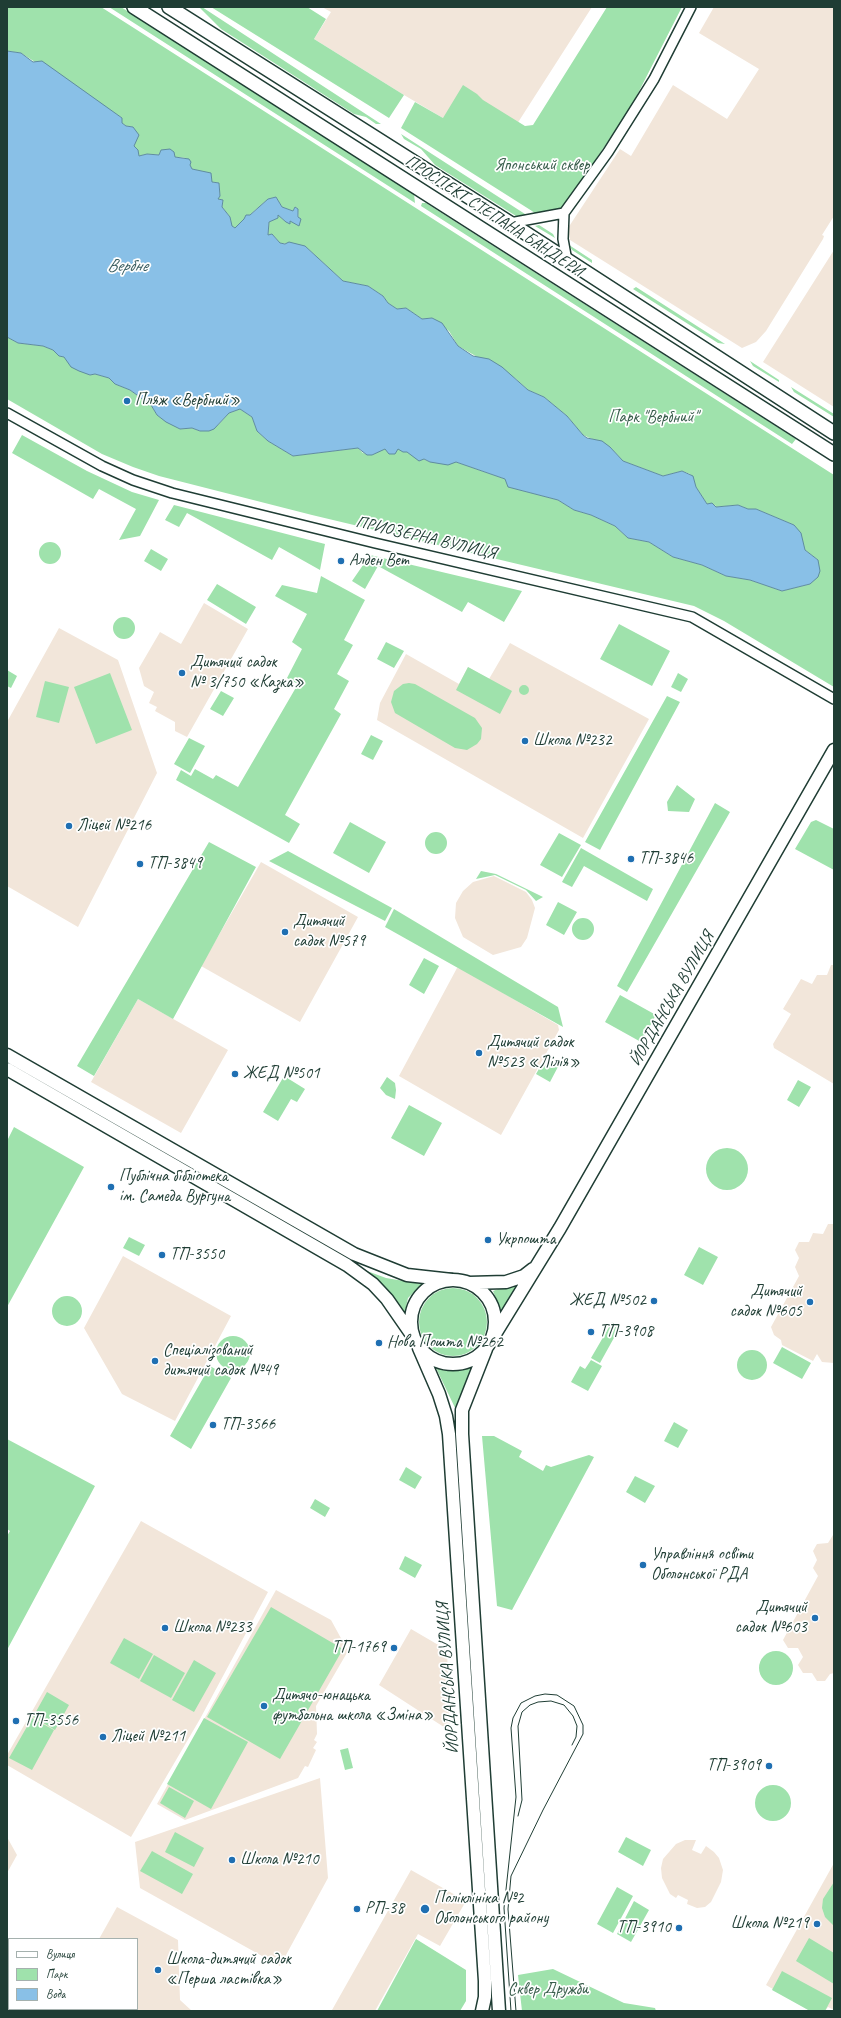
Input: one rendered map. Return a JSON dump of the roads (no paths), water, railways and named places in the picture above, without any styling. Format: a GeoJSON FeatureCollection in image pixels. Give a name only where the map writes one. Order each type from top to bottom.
{"type":"FeatureCollection","features":[{"type":"Feature","properties":{"kind":"main road","name":"ПРОСПЕКТ СТЕПАНА БАНДЕРИ"},"geometry":{"type":"LineString","coordinates":[[134,7],[834,454]]}},
{"type":"Feature","properties":{"kind":"main road","name":"ПРОСПЕКТ СТЕПАНА БАНДЕРИ"},"geometry":{"type":"LineString","coordinates":[[169,7],[510,223],[834,433]]}},
{"type":"Feature","properties":{"kind":"main road","name":"ЙОРДАНСЬКА ВУЛИЦЯ"},"geometry":{"type":"LineString","coordinates":[[499,2011],[462,1410],[488,1345],[538,1264],[834,750]]}},
{"type":"Feature","properties":{"kind":"main road"},"geometry":{"type":"LineString","coordinates":[[7,1055],[354,1254],[407,1275],[466,1282],[479,1290],[492,1307],[495,1321],[488,1345],[473,1360],[465,1363],[448,1364],[432,1359],[419,1348],[412,1335],[387,1299],[373,1284],[347,1265],[7,1069]]}},
{"type":"Feature","properties":{"kind":"main road","name":"ЙОРДАНСЬКА ВУЛИЦЯ"},"geometry":{"type":"LineString","coordinates":[[466,1282],[506,1282],[524,1276],[538,1264]]}},
{"type":"Feature","properties":{"kind":"main road"},"geometry":{"type":"LineString","coordinates":[[412,1335],[411,1316],[418,1298],[433,1285],[452,1280]]}},
{"type":"Feature","properties":{"kind":"main road","name":"ЙОРДАНСЬКА ВУЛИЦЯ"},"geometry":{"type":"LineString","coordinates":[[419,1348],[439,1394],[446,1416],[448,1434],[486,1997],[482,2011]]}},
{"type":"Feature","properties":{"kind":"street"},"geometry":{"type":"LineString","coordinates":[[567,261],[563,239],[564,214],[608,152],[654,78],[691,7]]}},
{"type":"Feature","properties":{"kind":"street"},"geometry":{"type":"LineString","coordinates":[[510,223],[564,214]]}},
{"type":"Feature","properties":{"kind":"street","name":"ПРИОЗЕРНА ВУЛИЦЯ"},"geometry":{"type":"LineString","coordinates":[[7,413],[102,466],[134,480],[172,493],[375,543],[692,617],[834,699]]}},
{"type":"Feature","properties":{"kind":"water","name":"Вербне"},"geometry":{"type":"Polygon","coordinates":[[[7,51],[21,53],[33,62],[42,61],[122,118],[122,123],[126,126],[133,127],[139,135],[134,146],[138,150],[139,156],[147,154],[159,155],[161,150],[170,149],[174,152],[175,157],[189,159],[192,169],[211,173],[212,182],[219,183],[220,196],[218,199],[223,200],[222,207],[230,217],[232,226],[235,228],[246,215],[250,215],[268,199],[276,197],[282,207],[293,211],[295,207],[298,209],[298,217],[301,219],[299,226],[290,221],[290,224],[286,222],[278,215],[278,218],[269,222],[268,235],[272,234],[280,243],[285,244],[289,242],[305,246],[343,281],[368,286],[383,296],[388,303],[397,309],[406,308],[422,319],[432,318],[442,323],[458,346],[473,356],[489,359],[502,367],[528,390],[544,397],[567,416],[583,435],[587,438],[602,441],[623,461],[663,476],[682,471],[693,476],[696,487],[707,504],[712,503],[716,507],[738,505],[748,509],[756,509],[794,525],[801,533],[805,550],[818,560],[820,571],[818,577],[810,584],[782,591],[750,580],[726,576],[702,565],[673,557],[649,542],[628,538],[615,526],[591,515],[574,510],[558,500],[508,487],[505,479],[456,462],[448,465],[430,462],[424,459],[419,461],[407,452],[403,452],[398,449],[395,454],[389,454],[385,449],[372,455],[367,455],[358,448],[293,456],[268,441],[257,431],[252,417],[240,409],[229,413],[214,429],[209,431],[200,431],[192,428],[180,429],[166,422],[157,415],[151,405],[130,390],[115,384],[109,378],[95,374],[90,375],[71,367],[64,357],[59,356],[53,350],[43,346],[18,343],[7,337],[7,51]]]}},
{"type":"Feature","properties":{"kind":"tram line"},"geometry":{"type":"LineString","coordinates":[[511,2011],[504,1908],[516,1797],[511,1728],[513,1718],[521,1703],[535,1696],[545,1694],[557,1695],[574,1706],[583,1725],[583,1734],[543,1810],[511,1876],[508,1909],[516,2011]]}},
{"type":"Feature","properties":{"kind":"tram line"},"geometry":{"type":"LineString","coordinates":[[518,1816],[522,1800],[518,1726],[522,1712],[530,1705],[538,1702],[551,1701],[564,1705],[573,1716],[577,1726],[576,1737],[572,1745]]}},
{"type":"Feature","properties":{"kind":"place","name":"Пляж «Вербний»"},"geometry":{"type":"Point","coordinates":[127,401]}},
{"type":"Feature","properties":{"kind":"place","name":"Алден Вет"},"geometry":{"type":"Point","coordinates":[341,561]}},
{"type":"Feature","properties":{"kind":"place","name":"Дитячий садок № 3/750 «Казка»"},"geometry":{"type":"Point","coordinates":[182,673]}},
{"type":"Feature","properties":{"kind":"place","name":"Школа №232"},"geometry":{"type":"Point","coordinates":[525,741]}},
{"type":"Feature","properties":{"kind":"place","name":"Ліцей №216"},"geometry":{"type":"Point","coordinates":[69,826]}},
{"type":"Feature","properties":{"kind":"place","name":"ТП-3846"},"geometry":{"type":"Point","coordinates":[631,859]}},
{"type":"Feature","properties":{"kind":"place","name":"ТП-3849"},"geometry":{"type":"Point","coordinates":[140,864]}},
{"type":"Feature","properties":{"kind":"place","name":"Дитячий садок №579"},"geometry":{"type":"Point","coordinates":[285,932]}},
{"type":"Feature","properties":{"kind":"place","name":"Дитячий садок №523 «Лілія»"},"geometry":{"type":"Point","coordinates":[479,1053]}},
{"type":"Feature","properties":{"kind":"place","name":"ЖЕД №501"},"geometry":{"type":"Point","coordinates":[235,1074]}},
{"type":"Feature","properties":{"kind":"place","name":"Публічна бібліотека ім. Самеда Вургуна"},"geometry":{"type":"Point","coordinates":[111,1187]}},
{"type":"Feature","properties":{"kind":"place","name":"Укрпошта"},"geometry":{"type":"Point","coordinates":[488,1240]}},
{"type":"Feature","properties":{"kind":"place","name":"ТП-3550"},"geometry":{"type":"Point","coordinates":[162,1255]}},
{"type":"Feature","properties":{"kind":"place","name":"ЖЕД №502"},"geometry":{"type":"Point","coordinates":[654,1301]}},
{"type":"Feature","properties":{"kind":"place","name":"Дитячий садок №605"},"geometry":{"type":"Point","coordinates":[810,1302]}},
{"type":"Feature","properties":{"kind":"place","name":"ТП-3908"},"geometry":{"type":"Point","coordinates":[591,1332]}},
{"type":"Feature","properties":{"kind":"place","name":"Нова Пошта №262"},"geometry":{"type":"Point","coordinates":[379,1343]}},
{"type":"Feature","properties":{"kind":"place","name":"Спеціалізований дитячий садок №49"},"geometry":{"type":"Point","coordinates":[155,1361]}},
{"type":"Feature","properties":{"kind":"place","name":"ТП-3566"},"geometry":{"type":"Point","coordinates":[213,1425]}},
{"type":"Feature","properties":{"kind":"place","name":"Управління освіти Оболонської РДА"},"geometry":{"type":"Point","coordinates":[643,1565]}},
{"type":"Feature","properties":{"kind":"place","name":"Дитячий садок №603"},"geometry":{"type":"Point","coordinates":[815,1618]}},
{"type":"Feature","properties":{"kind":"place","name":"Школа №233"},"geometry":{"type":"Point","coordinates":[165,1628]}},
{"type":"Feature","properties":{"kind":"place","name":"ТП-1769"},"geometry":{"type":"Point","coordinates":[394,1648]}},
{"type":"Feature","properties":{"kind":"place","name":"Дитячо-юнацька футбольна школа «Зміна»"},"geometry":{"type":"Point","coordinates":[264,1706]}},
{"type":"Feature","properties":{"kind":"place","name":"ТП-3556"},"geometry":{"type":"Point","coordinates":[16,1721]}},
{"type":"Feature","properties":{"kind":"place","name":"Ліцей №211"},"geometry":{"type":"Point","coordinates":[103,1737]}},
{"type":"Feature","properties":{"kind":"place","name":"ТП-3909"},"geometry":{"type":"Point","coordinates":[769,1766]}},
{"type":"Feature","properties":{"kind":"place","name":"Школа №210"},"geometry":{"type":"Point","coordinates":[232,1860]}},
{"type":"Feature","properties":{"kind":"place","name":"РП-38"},"geometry":{"type":"Point","coordinates":[357,1909]}},
{"type":"Feature","properties":{"kind":"place","name":"Поліклініка №2 Оболонського району"},"geometry":{"type":"Point","coordinates":[425,1909]}},
{"type":"Feature","properties":{"kind":"place","name":"Школа №219"},"geometry":{"type":"Point","coordinates":[817,1924]}},
{"type":"Feature","properties":{"kind":"place","name":"ТП-3910"},"geometry":{"type":"Point","coordinates":[679,1928]}},
{"type":"Feature","properties":{"kind":"place","name":"Школа-дитячий садок «Перша ластівка»"},"geometry":{"type":"Point","coordinates":[158,1970]}},
{"type":"Feature","properties":{"kind":"park label","name":"Японський сквер"},"geometry":{"type":"Point","coordinates":[542,166]}},
{"type":"Feature","properties":{"kind":"park label","name":"Парк \"Вербний\""},"geometry":{"type":"Point","coordinates":[653,418]}},
{"type":"Feature","properties":{"kind":"park label","name":"Сквер Дружби"},"geometry":{"type":"Point","coordinates":[548,1990]}}]}
